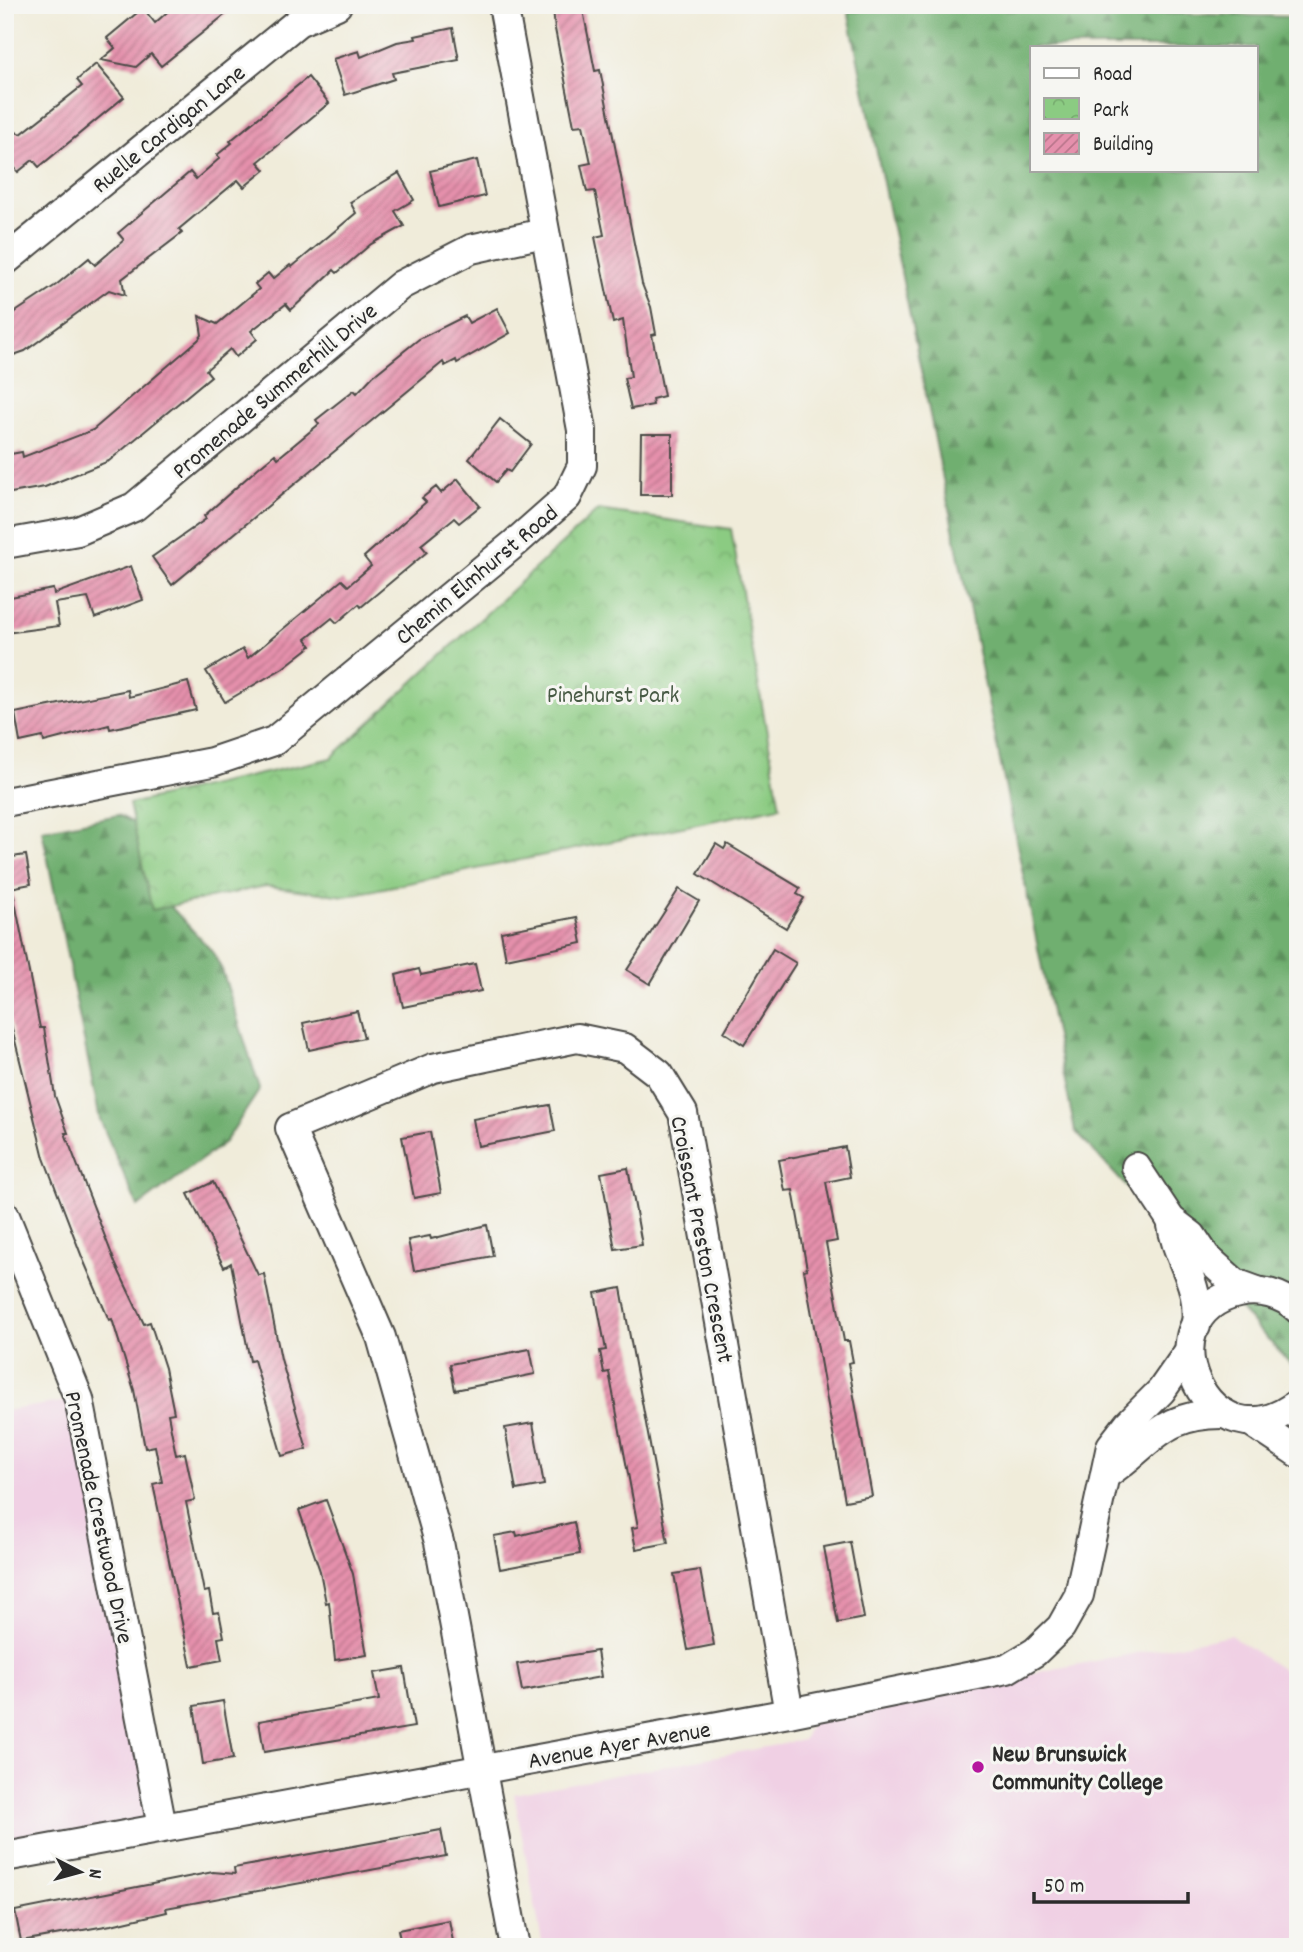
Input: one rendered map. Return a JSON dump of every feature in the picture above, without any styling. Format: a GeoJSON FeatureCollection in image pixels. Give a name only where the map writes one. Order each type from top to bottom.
{"type":"FeatureCollection","features":[{"type":"Feature","properties":{"kind":"street","name":"Ruelle Cardigan Lane"},"geometry":{"type":"LineString","coordinates":[[5,261],[298,22],[337,5]]}},
{"type":"Feature","properties":{"kind":"street","name":"Chemin Elmhurst Road"},"geometry":{"type":"LineString","coordinates":[[5,802],[212,762],[275,741],[567,497],[582,466],[582,430],[502,5]]}},
{"type":"Feature","properties":{"kind":"street","name":"Promenade Summerhill Drive"},"geometry":{"type":"LineString","coordinates":[[5,544],[78,531],[134,507],[401,285],[471,249],[544,233]]}},
{"type":"Feature","properties":{"kind":"street","name":"Croissant Preston Crescent"},"geometry":{"type":"LineString","coordinates":[[481,1769],[439,1542],[381,1337],[290,1128],[433,1068],[577,1038],[625,1048],[659,1074],[682,1114],[789,1713]]}},
{"type":"Feature","properties":{"kind":"street"},"geometry":{"type":"LineString","coordinates":[[1136,1167],[1171,1220],[1192,1236],[1223,1274],[1284,1298]]}},
{"type":"Feature","properties":{"kind":"street","name":"Promenade Crestwood Drive"},"geometry":{"type":"LineString","coordinates":[[5,1216],[79,1399],[162,1827]]}},
{"type":"Feature","properties":{"kind":"street"},"geometry":{"type":"LineString","coordinates":[[1171,1220],[1174,1246],[1195,1285],[1198,1303],[1192,1339],[1192,1376],[1198,1388],[1205,1399],[1298,1453]]}},
{"type":"Feature","properties":{"kind":"street","name":"Avenue Ayer Avenue"},"geometry":{"type":"LineString","coordinates":[[5,1857],[789,1713],[975,1678],[1007,1669],[1035,1652],[1061,1627],[1079,1595],[1111,1446],[1128,1424],[1161,1391],[1203,1316],[1221,1300],[1245,1292],[1284,1298]]}},
{"type":"Feature","properties":{"kind":"street"},"geometry":{"type":"LineString","coordinates":[[1105,1475],[1165,1425],[1198,1414],[1275,1417],[1298,1403]]}},
{"type":"Feature","properties":{"kind":"street"},"geometry":{"type":"LineString","coordinates":[[481,1769],[515,1947]]}},
{"type":"Feature","properties":{"kind":"shaded area"},"geometry":{"type":"Polygon","coordinates":[[[79,1399],[162,1827],[5,1857],[5,1411],[79,1399]]]}},
{"type":"Feature","properties":{"kind":"shaded area","name":"New Brunswick Community College"},"geometry":{"type":"Polygon","coordinates":[[[1230,1635],[1298,1680],[1298,1947],[543,1947],[514,1794],[803,1740],[815,1715],[1230,1635]]]}},
{"type":"Feature","properties":{"kind":"green space"},"geometry":{"type":"Polygon","coordinates":[[[847,5],[1113,5],[1147,13],[1298,17],[1298,1372],[1075,1131],[847,5]]]}},
{"type":"Feature","properties":{"kind":"green space","name":"Pinehurst Park"},"geometry":{"type":"Polygon","coordinates":[[[598,510],[731,529],[780,807],[345,896],[266,886],[152,910],[129,804],[331,758],[598,510]]]}},
{"type":"Feature","properties":{"kind":"green space"},"geometry":{"type":"Polygon","coordinates":[[[118,815],[162,838],[158,893],[212,951],[222,970],[260,1089],[225,1142],[138,1207],[100,1120],[42,830],[118,815]]]}},
{"type":"Feature","properties":{"kind":"building"},"geometry":{"type":"Polygon","coordinates":[[[175,5],[237,5],[161,66],[151,54],[136,67],[101,60],[115,48],[107,38],[143,8],[155,23],[175,5]]]}},
{"type":"Feature","properties":{"kind":"building"},"geometry":{"type":"Polygon","coordinates":[[[582,5],[595,71],[600,70],[642,284],[651,307],[656,334],[652,335],[664,396],[652,399],[653,405],[631,409],[624,378],[631,377],[623,320],[613,323],[595,237],[604,235],[595,191],[587,192],[581,165],[591,163],[583,125],[574,126],[555,29],[553,9],[582,5]]]}},
{"type":"Feature","properties":{"kind":"building"},"geometry":{"type":"Polygon","coordinates":[[[453,28],[459,60],[392,73],[394,79],[345,95],[333,59],[359,51],[361,57],[397,42],[416,39],[415,36],[453,28]]]}},
{"type":"Feature","properties":{"kind":"building"},"geometry":{"type":"Polygon","coordinates":[[[96,64],[124,97],[39,167],[33,160],[18,172],[5,156],[5,128],[21,134],[82,86],[77,80],[96,64]]]}},
{"type":"Feature","properties":{"kind":"building"},"geometry":{"type":"Polygon","coordinates":[[[308,77],[329,103],[258,162],[265,170],[244,187],[238,180],[179,229],[182,233],[122,279],[125,295],[109,290],[25,351],[5,358],[5,319],[56,285],[89,258],[95,265],[124,240],[118,233],[190,172],[196,179],[220,158],[217,155],[232,143],[230,141],[308,77]]]}},
{"type":"Feature","properties":{"kind":"building"},"geometry":{"type":"Polygon","coordinates":[[[477,160],[485,196],[439,207],[430,171],[477,160]]]}},
{"type":"Feature","properties":{"kind":"building"},"geometry":{"type":"Polygon","coordinates":[[[399,173],[414,200],[395,211],[404,226],[371,244],[337,273],[334,270],[291,310],[286,304],[251,331],[257,339],[236,357],[230,349],[206,370],[211,376],[109,461],[45,487],[5,494],[5,455],[22,452],[23,457],[93,430],[198,340],[202,335],[199,316],[217,324],[259,289],[255,284],[268,273],[273,279],[290,265],[292,267],[356,213],[350,202],[399,173]]]}},
{"type":"Feature","properties":{"kind":"building"},"geometry":{"type":"Polygon","coordinates":[[[497,308],[510,333],[457,363],[456,360],[445,366],[443,362],[172,585],[152,557],[206,519],[204,516],[258,468],[275,454],[278,458],[319,424],[316,420],[354,390],[357,393],[373,376],[419,339],[465,316],[469,323],[497,308]]]}},
{"type":"Feature","properties":{"kind":"building"},"geometry":{"type":"Polygon","coordinates":[[[500,419],[531,444],[510,472],[506,470],[496,482],[469,459],[500,419]]]}},
{"type":"Feature","properties":{"kind":"building"},"geometry":{"type":"Polygon","coordinates":[[[641,434],[672,434],[672,495],[640,495],[641,434]]]}},
{"type":"Feature","properties":{"kind":"building"},"geometry":{"type":"Polygon","coordinates":[[[458,479],[480,506],[459,523],[454,518],[421,545],[427,552],[361,607],[359,604],[337,623],[332,618],[306,639],[311,646],[283,668],[225,702],[206,671],[243,649],[248,658],[342,580],[348,586],[371,566],[364,557],[426,502],[422,498],[436,487],[441,493],[458,479]]]}},
{"type":"Feature","properties":{"kind":"building"},"geometry":{"type":"Polygon","coordinates":[[[131,566],[143,600],[95,618],[88,598],[55,603],[59,626],[5,633],[5,598],[53,589],[54,594],[131,566]]]}},
{"type":"Feature","properties":{"kind":"building"},"geometry":{"type":"Polygon","coordinates":[[[188,682],[196,710],[110,729],[109,725],[44,742],[43,737],[20,742],[15,713],[128,690],[129,697],[188,682]]]}},
{"type":"Feature","properties":{"kind":"building"},"geometry":{"type":"Polygon","coordinates":[[[716,844],[724,849],[727,844],[800,888],[797,894],[804,898],[786,928],[698,874],[716,844]]]}},
{"type":"Feature","properties":{"kind":"building"},"geometry":{"type":"Polygon","coordinates":[[[26,855],[31,884],[5,889],[5,858],[26,855]]]}},
{"type":"Feature","properties":{"kind":"building"},"geometry":{"type":"Polygon","coordinates":[[[679,889],[699,901],[650,984],[627,970],[679,889]]]}},
{"type":"Feature","properties":{"kind":"building"},"geometry":{"type":"Polygon","coordinates":[[[5,892],[13,892],[40,1028],[44,1028],[55,1096],[68,1133],[65,1133],[116,1265],[144,1324],[150,1322],[165,1368],[174,1413],[168,1414],[176,1455],[185,1453],[195,1500],[186,1502],[204,1592],[209,1591],[213,1613],[219,1612],[224,1637],[218,1638],[222,1660],[191,1666],[153,1484],[162,1482],[155,1446],[145,1448],[134,1390],[112,1319],[109,1320],[82,1257],[44,1158],[5,1000],[5,892]]]}},
{"type":"Feature","properties":{"kind":"building"},"geometry":{"type":"Polygon","coordinates":[[[577,917],[582,943],[506,959],[501,932],[577,917]]]}},
{"type":"Feature","properties":{"kind":"building"},"geometry":{"type":"Polygon","coordinates":[[[773,949],[796,963],[744,1045],[724,1032],[773,949]]]}},
{"type":"Feature","properties":{"kind":"building"},"geometry":{"type":"Polygon","coordinates":[[[475,964],[481,991],[403,1007],[396,975],[419,969],[421,975],[475,964]]]}},
{"type":"Feature","properties":{"kind":"building"},"geometry":{"type":"Polygon","coordinates":[[[357,1011],[364,1038],[309,1050],[303,1023],[357,1011]]]}},
{"type":"Feature","properties":{"kind":"building"},"geometry":{"type":"Polygon","coordinates":[[[550,1105],[555,1131],[478,1146],[473,1119],[550,1105]]]}},
{"type":"Feature","properties":{"kind":"building"},"geometry":{"type":"Polygon","coordinates":[[[430,1132],[441,1193],[414,1198],[402,1137],[430,1132]]]}},
{"type":"Feature","properties":{"kind":"building"},"geometry":{"type":"Polygon","coordinates":[[[845,1147],[850,1177],[826,1182],[837,1241],[826,1243],[844,1341],[849,1341],[853,1362],[848,1363],[872,1496],[845,1501],[804,1270],[807,1269],[793,1190],[785,1191],[779,1160],[845,1147]]]}},
{"type":"Feature","properties":{"kind":"building"},"geometry":{"type":"Polygon","coordinates":[[[628,1168],[642,1245],[615,1249],[601,1173],[628,1168]]]}},
{"type":"Feature","properties":{"kind":"building"},"geometry":{"type":"Polygon","coordinates":[[[213,1182],[258,1275],[264,1274],[281,1359],[307,1449],[282,1456],[254,1360],[250,1361],[231,1263],[224,1267],[188,1194],[213,1182]]]}},
{"type":"Feature","properties":{"kind":"building"},"geometry":{"type":"Polygon","coordinates":[[[487,1225],[493,1256],[414,1271],[408,1240],[430,1236],[431,1239],[487,1225]]]}},
{"type":"Feature","properties":{"kind":"building"},"geometry":{"type":"Polygon","coordinates":[[[621,1288],[668,1543],[636,1549],[632,1528],[638,1527],[609,1372],[604,1373],[600,1351],[606,1350],[595,1293],[621,1288]]]}},
{"type":"Feature","properties":{"kind":"building"},"geometry":{"type":"Polygon","coordinates":[[[530,1349],[535,1374],[455,1390],[450,1364],[530,1349]]]}},
{"type":"Feature","properties":{"kind":"building"},"geometry":{"type":"Polygon","coordinates":[[[533,1423],[544,1485],[516,1490],[505,1428],[533,1423]]]}},
{"type":"Feature","properties":{"kind":"building"},"geometry":{"type":"Polygon","coordinates":[[[326,1500],[353,1574],[367,1655],[335,1660],[329,1602],[326,1603],[320,1571],[299,1510],[326,1500]]]}},
{"type":"Feature","properties":{"kind":"building"},"geometry":{"type":"Polygon","coordinates":[[[574,1522],[580,1554],[500,1569],[494,1536],[516,1532],[517,1536],[574,1522]]]}},
{"type":"Feature","properties":{"kind":"building"},"geometry":{"type":"Polygon","coordinates":[[[850,1542],[864,1618],[838,1623],[824,1547],[850,1542]]]}},
{"type":"Feature","properties":{"kind":"building"},"geometry":{"type":"Polygon","coordinates":[[[700,1570],[714,1645],[688,1650],[674,1574],[700,1570]]]}},
{"type":"Feature","properties":{"kind":"building"},"geometry":{"type":"Polygon","coordinates":[[[597,1651],[601,1677],[522,1691],[517,1664],[597,1651]]]}},
{"type":"Feature","properties":{"kind":"building"},"geometry":{"type":"Polygon","coordinates":[[[404,1668],[414,1727],[264,1752],[259,1721],[379,1700],[374,1673],[404,1668]]]}},
{"type":"Feature","properties":{"kind":"building"},"geometry":{"type":"Polygon","coordinates":[[[223,1701],[233,1759],[203,1764],[194,1706],[223,1701]]]}},
{"type":"Feature","properties":{"kind":"building"},"geometry":{"type":"Polygon","coordinates":[[[441,1830],[446,1856],[166,1908],[167,1912],[111,1925],[21,1941],[15,1911],[213,1872],[235,1874],[234,1868],[441,1830]]]}},
{"type":"Feature","properties":{"kind":"building"},"geometry":{"type":"Polygon","coordinates":[[[449,1920],[454,1947],[402,1947],[398,1930],[449,1920]]]}},
{"type":"Feature","properties":{"kind":"place","name":"New Brunswick Community College"},"geometry":{"type":"Point","coordinates":[978,1767]}}]}
